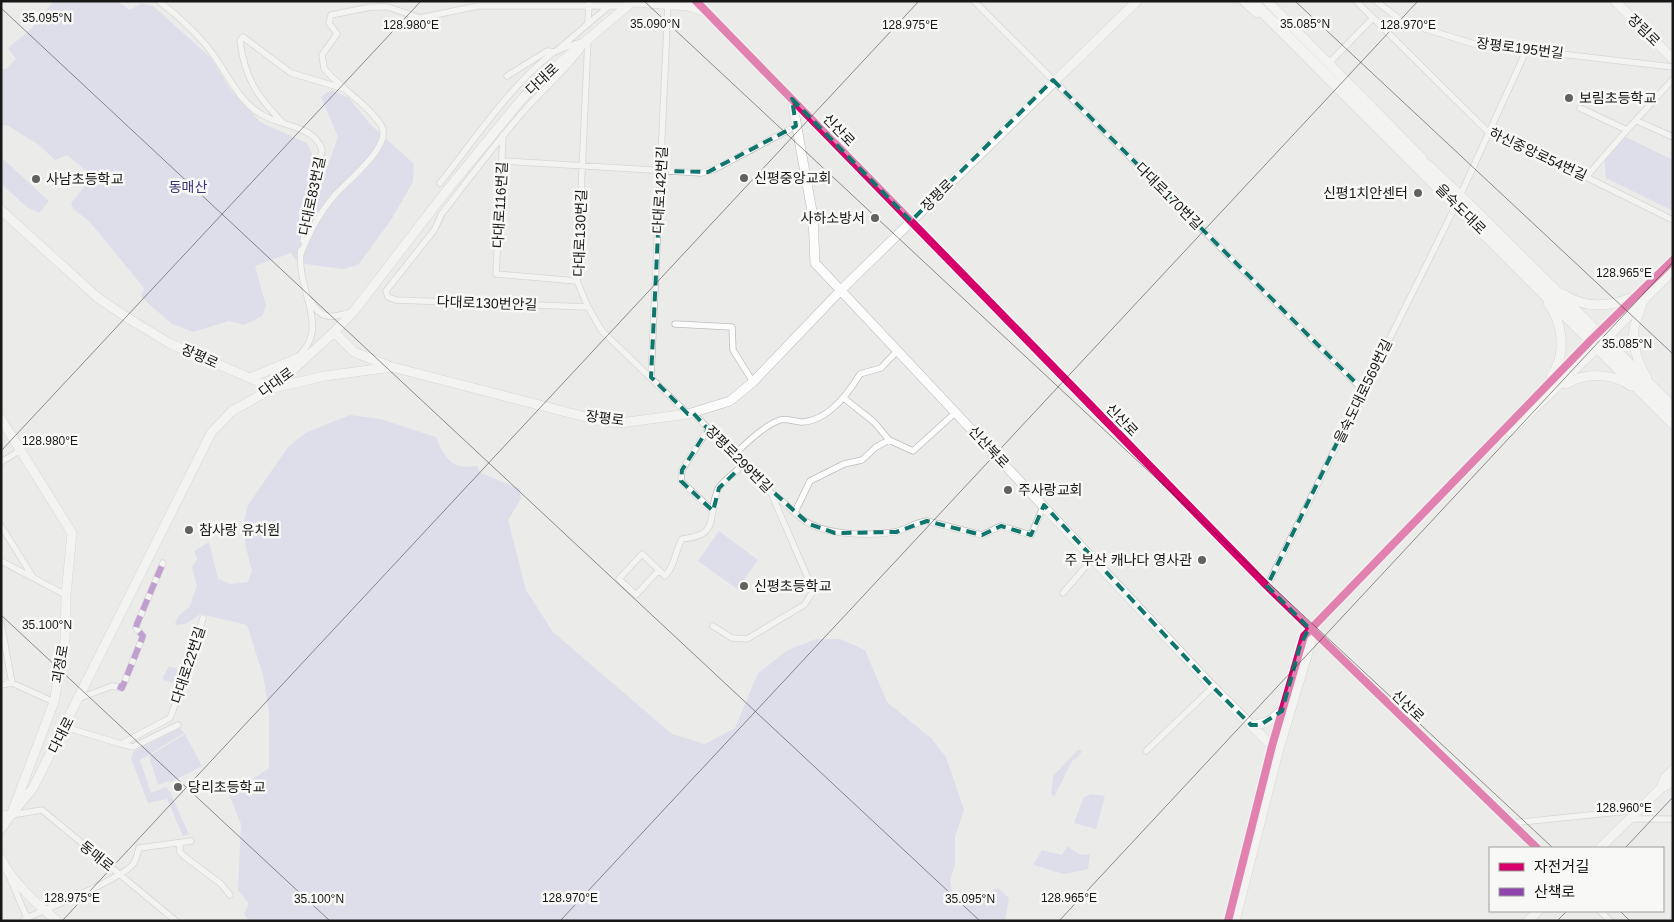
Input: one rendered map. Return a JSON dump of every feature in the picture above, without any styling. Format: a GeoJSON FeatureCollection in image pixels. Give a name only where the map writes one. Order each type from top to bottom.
{"type":"FeatureCollection","features":[{"type":"Feature","properties":{"kind":"highway"},"geometry":{"type":"LineString","coordinates":[[1252,1],[1427,170]]}},
{"type":"Feature","properties":{"kind":"highway"},"geometry":{"type":"LineString","coordinates":[[1259,1],[1427,170]]}},
{"type":"Feature","properties":{"kind":"highway","name":"을숙도대로"},"geometry":{"type":"LineString","coordinates":[[1427,170],[1548,284],[1598,340],[1649,391],[1673,423]]}},
{"type":"Feature","properties":{"kind":"highway","name":"을숙도대로"},"geometry":{"type":"LineString","coordinates":[[1458,200],[1535,284],[1598,340]]}},
{"type":"Feature","properties":{"kind":"highway","name":"을숙도대로"},"geometry":{"type":"LineString","coordinates":[[1649,391],[1673,408]]}},
{"type":"Feature","properties":{"kind":"street","name":"다대로83번길"},"geometry":{"type":"LineString","coordinates":[[159,1],[176,14],[203,42],[248,104],[272,121],[311,133],[319,141],[322,150],[309,205],[301,254],[312,332],[308,345],[298,358]]}},
{"type":"Feature","properties":{"kind":"street","name":"신산로"},"geometry":{"type":"LineString","coordinates":[[696,1],[1267,586],[1536,847]]}},
{"type":"Feature","properties":{"kind":"street","name":"다대로170번길"},"geometry":{"type":"LineString","coordinates":[[974,1],[1363,390]]}},
{"type":"Feature","properties":{"kind":"street","name":"장평로"},"geometry":{"type":"LineString","coordinates":[[1,210],[66,269],[114,309],[169,343],[273,388],[325,376],[392,367],[598,420],[620,423],[690,414],[730,400],[754,382],[840,290],[1053,80],[1137,1]]}},
{"type":"Feature","properties":{"kind":"street","name":"을숙도대로"},"geometry":{"type":"LineString","coordinates":[[1244,1],[1407,161],[1427,170]]}},
{"type":"Feature","properties":{"kind":"street","name":"을숙도대로"},"geometry":{"type":"LineString","coordinates":[[1267,1],[1329,64],[1427,170]]}},
{"type":"Feature","properties":{"kind":"street","name":"하신중앙로54번길"},"geometry":{"type":"LineString","coordinates":[[1356,1],[1489,133],[1586,177],[1673,220]]}},
{"type":"Feature","properties":{"kind":"street","name":"장평로195번길"},"geometry":{"type":"LineString","coordinates":[[1376,1],[1402,22],[1474,44],[1673,67]]}},
{"type":"Feature","properties":{"kind":"street","name":"장림로"},"geometry":{"type":"LineString","coordinates":[[1615,1],[1673,58]]}},
{"type":"Feature","properties":{"kind":"street"},"geometry":{"type":"LineString","coordinates":[[301,254],[319,217],[335,195],[365,166],[378,149],[383,132],[379,123],[348,90],[327,73],[322,63],[322,55],[336,34],[329,19],[338,13],[371,7],[388,7],[420,18],[478,6],[589,3],[609,6],[631,3],[668,3],[688,6],[708,13]]}},
{"type":"Feature","properties":{"kind":"street"},"geometry":{"type":"LineString","coordinates":[[588,24],[589,3]]}},
{"type":"Feature","properties":{"kind":"street","name":"다대로"},"geometry":{"type":"LineString","coordinates":[[11,814],[33,788],[80,698],[202,449],[212,433],[237,408],[273,388],[334,332],[354,311],[448,188],[521,100],[631,3]]}},
{"type":"Feature","properties":{"kind":"street","name":"다대로142번길"},"geometry":{"type":"LineString","coordinates":[[651,377],[668,3]]}},
{"type":"Feature","properties":{"kind":"street"},"geometry":{"type":"LineString","coordinates":[[440,183],[507,100],[554,52],[609,6]]}},
{"type":"Feature","properties":{"kind":"street"},"geometry":{"type":"LineString","coordinates":[[1329,64],[1373,18]]}},
{"type":"Feature","properties":{"kind":"street"},"geometry":{"type":"LineString","coordinates":[[285,125],[262,102],[253,88],[242,57],[240,41],[243,37],[291,73],[348,90]]}},
{"type":"Feature","properties":{"kind":"street"},"geometry":{"type":"LineString","coordinates":[[507,76],[547,51],[554,52],[588,39]]}},
{"type":"Feature","properties":{"kind":"street"},"geometry":{"type":"LineString","coordinates":[[504,135],[545,89],[566,69],[588,39]]}},
{"type":"Feature","properties":{"kind":"street","name":"다대로130번길"},"geometry":{"type":"LineString","coordinates":[[588,39],[577,281],[588,307],[602,331],[690,414]]}},
{"type":"Feature","properties":{"kind":"street","name":"을숙도대로569번길"},"geometry":{"type":"LineString","coordinates":[[1267,586],[1458,200],[1527,49]]}},
{"type":"Feature","properties":{"kind":"street"},"geometry":{"type":"LineString","coordinates":[[1586,177],[1673,79]]}},
{"type":"Feature","properties":{"kind":"street","name":"신산북로"},"geometry":{"type":"LineString","coordinates":[[792,99],[813,217],[814,259],[840,290],[1213,687],[1276,748]]}},
{"type":"Feature","properties":{"kind":"street"},"geometry":{"type":"LineString","coordinates":[[1580,108],[1627,130]]}},
{"type":"Feature","properties":{"kind":"street"},"geometry":{"type":"LineString","coordinates":[[1637,121],[1673,137]]}},
{"type":"Feature","properties":{"kind":"street"},"geometry":{"type":"LineString","coordinates":[[502,161],[660,171],[708,172],[796,126]]}},
{"type":"Feature","properties":{"kind":"street","name":"다대로116번길"},"geometry":{"type":"LineString","coordinates":[[504,135],[496,274],[577,281]]}},
{"type":"Feature","properties":{"kind":"street","name":"다대로130번안길"},"geometry":{"type":"LineString","coordinates":[[504,135],[441,215],[435,229],[386,291],[388,297],[396,300],[588,307]]}},
{"type":"Feature","properties":{"kind":"street"},"geometry":{"type":"LineString","coordinates":[[1235,921],[1276,748],[1282,711],[1300,646],[1311,630],[1598,340],[1673,260]]}},
{"type":"Feature","properties":{"kind":"street"},"geometry":{"type":"LineString","coordinates":[[1548,284],[1572,300],[1586,304],[1610,305],[1638,299],[1673,270]]}},
{"type":"Feature","properties":{"kind":"street"},"geometry":{"type":"LineString","coordinates":[[1535,284],[1554,312],[1560,326],[1561,342],[1558,364],[1550,388]]}},
{"type":"Feature","properties":{"kind":"street"},"geometry":{"type":"LineString","coordinates":[[305,291],[314,308],[322,315],[332,318],[354,311]]}},
{"type":"Feature","properties":{"kind":"street"},"geometry":{"type":"LineString","coordinates":[[1638,299],[1634,340],[1649,391]]}},
{"type":"Feature","properties":{"kind":"street"},"geometry":{"type":"LineString","coordinates":[[675,324],[732,327],[733,350],[754,382]]}},
{"type":"Feature","properties":{"kind":"street"},"geometry":{"type":"LineString","coordinates":[[334,332],[354,352],[392,367]]}},
{"type":"Feature","properties":{"kind":"street"},"geometry":{"type":"LineString","coordinates":[[250,378],[315,350]]}},
{"type":"Feature","properties":{"kind":"street"},"geometry":{"type":"LineString","coordinates":[[734,455],[751,439],[780,420],[802,422],[814,419],[845,398],[860,374],[881,368],[898,350]]}},
{"type":"Feature","properties":{"kind":"street"},"geometry":{"type":"LineString","coordinates":[[1550,388],[1576,378],[1597,375],[1625,382],[1649,391]]}},
{"type":"Feature","properties":{"kind":"street"},"geometry":{"type":"LineString","coordinates":[[845,398],[874,422],[889,440],[912,451],[956,412]]}},
{"type":"Feature","properties":{"kind":"street","name":"장평로299번길"},"geometry":{"type":"LineString","coordinates":[[690,414],[708,428],[771,493],[809,524],[835,533],[896,532],[919,522],[927,521],[982,535],[1001,526],[1030,536],[1044,505]]}},
{"type":"Feature","properties":{"kind":"street","name":"괴정로"},"geometry":{"type":"LineString","coordinates":[[1,419],[72,533],[66,595],[65,639],[54,702],[11,814],[1,829]]}},
{"type":"Feature","properties":{"kind":"street"},"geometry":{"type":"LineString","coordinates":[[708,428],[682,470],[682,481],[713,511]]}},
{"type":"Feature","properties":{"kind":"street"},"geometry":{"type":"LineString","coordinates":[[795,512],[810,480],[844,464],[862,460],[876,446],[889,440]]}},
{"type":"Feature","properties":{"kind":"street"},"geometry":{"type":"LineString","coordinates":[[1,462],[21,450]]}},
{"type":"Feature","properties":{"kind":"street"},"geometry":{"type":"LineString","coordinates":[[659,570],[636,595],[619,579],[642,554],[659,570],[665,576],[672,570],[675,552],[682,539],[699,537],[708,529],[718,488],[743,465]]}},
{"type":"Feature","properties":{"kind":"street"},"geometry":{"type":"LineString","coordinates":[[713,626],[732,638],[747,639],[804,605],[809,600],[811,585],[771,493]]}},
{"type":"Feature","properties":{"kind":"street"},"geometry":{"type":"LineString","coordinates":[[1,526],[34,579]]}},
{"type":"Feature","properties":{"kind":"street"},"geometry":{"type":"LineString","coordinates":[[1063,593],[1093,558]]}},
{"type":"Feature","properties":{"kind":"street"},"geometry":{"type":"LineString","coordinates":[[1,561],[66,595]]}},
{"type":"Feature","properties":{"kind":"street"},"geometry":{"type":"LineString","coordinates":[[80,698],[112,686],[122,688],[143,636],[136,628],[137,624],[164,563]]}},
{"type":"Feature","properties":{"kind":"street","name":"다대로22번길"},"geometry":{"type":"LineString","coordinates":[[121,744],[170,718],[183,684],[203,618]]}},
{"type":"Feature","properties":{"kind":"street"},"geometry":{"type":"LineString","coordinates":[[1,623],[12,683]]}},
{"type":"Feature","properties":{"kind":"street"},"geometry":{"type":"LineString","coordinates":[[1228,921],[1311,630]]}},
{"type":"Feature","properties":{"kind":"street"},"geometry":{"type":"LineString","coordinates":[[1,685],[12,683],[54,702]]}},
{"type":"Feature","properties":{"kind":"street"},"geometry":{"type":"LineString","coordinates":[[1146,751],[1213,687]]}},
{"type":"Feature","properties":{"kind":"street"},"geometry":{"type":"LineString","coordinates":[[1251,725],[1260,725],[1270,721],[1282,711]]}},
{"type":"Feature","properties":{"kind":"street"},"geometry":{"type":"LineString","coordinates":[[65,727],[133,746],[178,725]]}},
{"type":"Feature","properties":{"kind":"street"},"geometry":{"type":"LineString","coordinates":[[1661,788],[1673,770]]}},
{"type":"Feature","properties":{"kind":"street"},"geometry":{"type":"LineString","coordinates":[[1601,847],[1661,788],[1673,781]]}},
{"type":"Feature","properties":{"kind":"street","name":"동매로"},"geometry":{"type":"LineString","coordinates":[[11,814],[42,810],[176,921]]}},
{"type":"Feature","properties":{"kind":"street"},"geometry":{"type":"LineString","coordinates":[[1511,823],[1639,810]]}},
{"type":"Feature","properties":{"kind":"street"},"geometry":{"type":"LineString","coordinates":[[1,816],[11,814]]}},
{"type":"Feature","properties":{"kind":"street"},"geometry":{"type":"LineString","coordinates":[[1629,819],[1673,819]]}},
{"type":"Feature","properties":{"kind":"street"},"geometry":{"type":"LineString","coordinates":[[1,859],[26,920],[120,874],[134,863],[139,848],[191,842]]}},
{"type":"Feature","properties":{"kind":"street"},"geometry":{"type":"LineString","coordinates":[[180,843],[180,852],[221,884],[230,895]]}},
{"type":"Feature","properties":{"kind":"street"},"geometry":{"type":"LineString","coordinates":[[7,870],[44,910],[57,921]]}},
{"type":"Feature","properties":{"kind":"street"},"geometry":{"type":"LineString","coordinates":[[1528,921],[1537,912]]}},
{"type":"Feature","properties":{"kind":"street"},"geometry":{"type":"LineString","coordinates":[[1601,912],[1610,921]]}},
{"type":"Feature","properties":{"kind":"highlighted area"},"geometry":{"type":"Polygon","coordinates":[[[1053,80],[1363,390],[1267,586],[1309,628],[1300,646],[1282,711],[1260,725],[1251,725],[1213,687],[1044,505],[1031,535],[1001,526],[982,535],[927,521],[896,532],[835,533],[809,524],[743,465],[719,488],[713,511],[681,481],[682,470],[708,429],[693,413],[688,414],[651,377],[661,171],[708,172],[796,126],[792,99],[911,221],[1053,80]]]}},
{"type":"Feature","properties":{"kind":"green space","name":"동매산"},"geometry":{"type":"Polygon","coordinates":[[[54,1],[117,1],[130,10],[142,3],[153,6],[211,58],[230,89],[260,122],[307,143],[317,166],[328,166],[338,137],[321,97],[331,90],[349,98],[370,124],[414,164],[413,182],[391,220],[358,265],[343,269],[298,263],[291,253],[255,266],[266,306],[262,316],[244,325],[229,321],[193,332],[172,324],[141,297],[144,288],[89,221],[73,209],[71,203],[90,180],[89,173],[67,155],[55,160],[39,145],[7,125],[1,125],[1,69],[6,69],[16,59],[8,48],[31,29],[54,1]]]}},
{"type":"Feature","properties":{"kind":"green space"},"geometry":{"type":"Polygon","coordinates":[[[1626,137],[1673,160],[1673,211],[1606,178],[1604,158],[1626,137]]]}},
{"type":"Feature","properties":{"kind":"green space"},"geometry":{"type":"Polygon","coordinates":[[[3,159],[49,201],[39,213],[27,207],[1,184],[3,159]]]}},
{"type":"Feature","properties":{"kind":"green space"},"geometry":{"type":"Polygon","coordinates":[[[350,415],[380,419],[436,437],[446,457],[455,464],[468,467],[477,466],[481,473],[520,489],[521,499],[508,520],[526,590],[553,632],[672,734],[705,744],[735,728],[758,673],[788,650],[816,639],[840,639],[865,650],[887,702],[932,739],[946,757],[964,810],[955,837],[955,865],[950,881],[952,891],[959,897],[973,899],[998,888],[1009,898],[1005,921],[249,921],[244,914],[249,904],[238,890],[241,824],[227,790],[236,780],[254,778],[269,768],[269,712],[263,675],[247,625],[201,614],[185,624],[175,625],[180,615],[189,608],[197,586],[192,567],[197,559],[194,551],[209,542],[218,579],[230,584],[248,582],[252,571],[243,525],[248,505],[288,447],[305,433],[350,415]]]}},
{"type":"Feature","properties":{"kind":"green space"},"geometry":{"type":"Polygon","coordinates":[[[719,531],[758,560],[737,589],[698,561],[719,531]]]}},
{"type":"Feature","properties":{"kind":"green space"},"geometry":{"type":"Polygon","coordinates":[[[169,666],[183,671],[178,685],[162,679],[169,666]]]}},
{"type":"Feature","properties":{"kind":"green space"},"geometry":{"type":"Polygon","coordinates":[[[180,728],[184,733],[140,760],[151,793],[166,787],[170,792],[189,834],[183,836],[167,799],[148,803],[131,758],[133,752],[180,728]]]}},
{"type":"Feature","properties":{"kind":"green space"},"geometry":{"type":"Polygon","coordinates":[[[185,734],[202,766],[171,782],[168,781],[158,785],[149,756],[185,734]]]}},
{"type":"Feature","properties":{"kind":"green space"},"geometry":{"type":"Polygon","coordinates":[[[1078,750],[1082,751],[1072,761],[1054,797],[1051,794],[1053,776],[1078,750]]]}},
{"type":"Feature","properties":{"kind":"green space"},"geometry":{"type":"Polygon","coordinates":[[[1091,794],[1105,796],[1096,829],[1074,823],[1084,797],[1091,794]]]}},
{"type":"Feature","properties":{"kind":"green space"},"geometry":{"type":"Polygon","coordinates":[[[1067,846],[1075,852],[1090,854],[1088,869],[1064,874],[1033,865],[1042,850],[1062,855],[1067,846]]]}},
{"type":"Feature","properties":{"kind":"marked path"},"geometry":{"type":"LineString","coordinates":[[118,686],[122,688],[143,636],[136,628],[137,624],[163,563]]}},
{"type":"Feature","properties":{"kind":"cycle path"},"geometry":{"type":"LineString","coordinates":[[696,1],[1267,586],[1536,847]]}},
{"type":"Feature","properties":{"kind":"cycle path"},"geometry":{"type":"LineString","coordinates":[[1228,921],[1272,746],[1304,636],[1591,340],[1673,260]]}},
{"type":"Feature","properties":{"kind":"place","name":"보림초등학교"},"geometry":{"type":"Point","coordinates":[1569,98]}},
{"type":"Feature","properties":{"kind":"place","name":"신평중앙교회"},"geometry":{"type":"Point","coordinates":[744,178]}},
{"type":"Feature","properties":{"kind":"place","name":"사남초등학교"},"geometry":{"type":"Point","coordinates":[36,179]}},
{"type":"Feature","properties":{"kind":"place","name":"신평1치안센터"},"geometry":{"type":"Point","coordinates":[1418,193]}},
{"type":"Feature","properties":{"kind":"place","name":"사하소방서"},"geometry":{"type":"Point","coordinates":[875,218]}},
{"type":"Feature","properties":{"kind":"place","name":"주사랑교회"},"geometry":{"type":"Point","coordinates":[1008,490]}},
{"type":"Feature","properties":{"kind":"place","name":"참사랑 유치원"},"geometry":{"type":"Point","coordinates":[189,530]}},
{"type":"Feature","properties":{"kind":"place","name":"주 부산 캐나다 영사관"},"geometry":{"type":"Point","coordinates":[1202,560]}},
{"type":"Feature","properties":{"kind":"place","name":"신평초등학교"},"geometry":{"type":"Point","coordinates":[744,586]}},
{"type":"Feature","properties":{"kind":"place","name":"당리초등학교"},"geometry":{"type":"Point","coordinates":[178,787]}}]}
